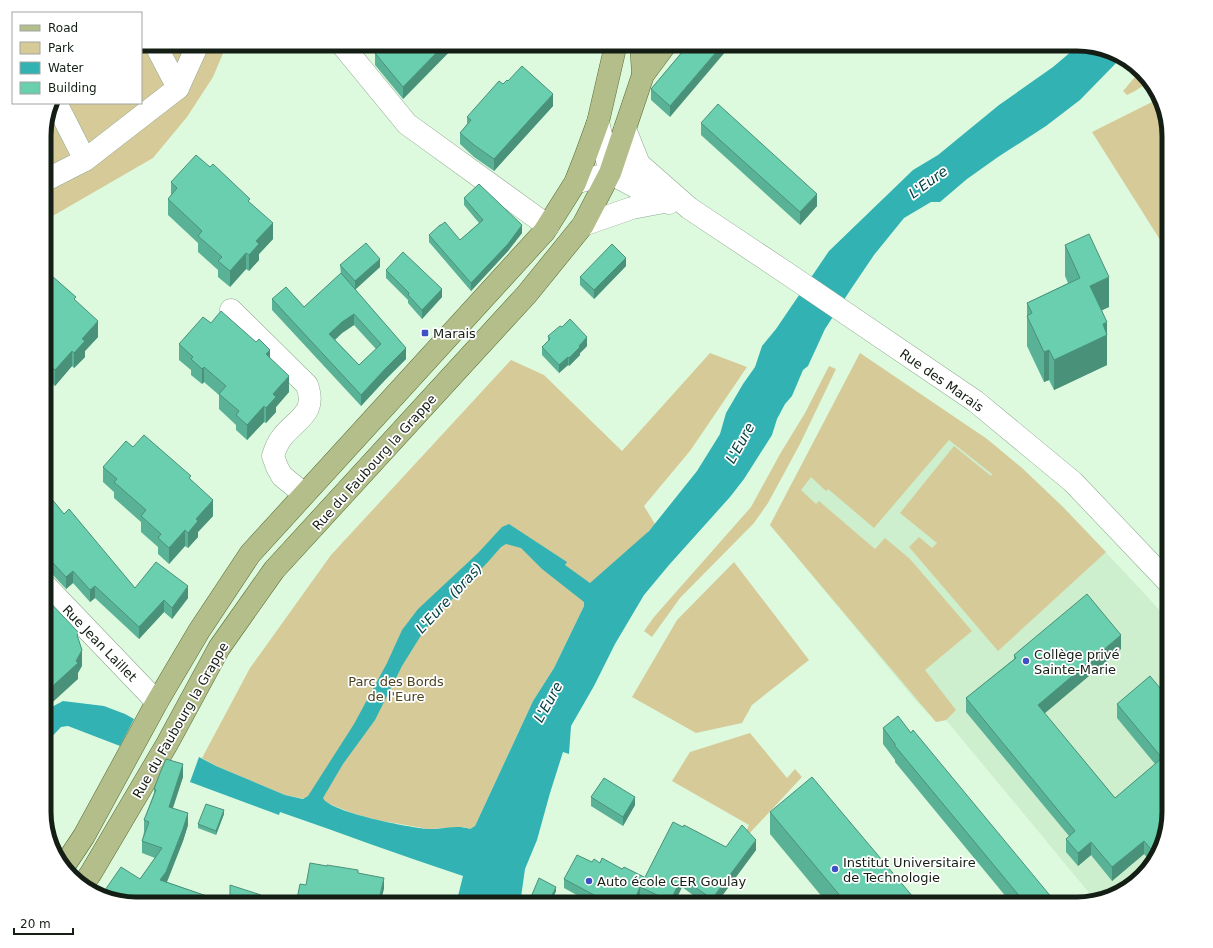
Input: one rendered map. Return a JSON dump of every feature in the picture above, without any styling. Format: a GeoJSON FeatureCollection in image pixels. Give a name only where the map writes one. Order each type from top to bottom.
{"type":"FeatureCollection","features":[{"type":"Feature","properties":{"kind":"main road","name":"Rue du Faubourg la Grappe"},"geometry":{"type":"LineString","coordinates":[[67,862],[84,836],[156,702],[199,631],[250,554],[544,232],[575,183],[598,122],[616,51]]}},
{"type":"Feature","properties":{"kind":"main road"},"geometry":{"type":"LineString","coordinates":[[641,51],[643,75]]}},
{"type":"Feature","properties":{"kind":"main road","name":"Rue du Faubourg la Grappe"},"geometry":{"type":"LineString","coordinates":[[85,881],[167,744],[219,648],[274,570],[527,294],[583,225],[610,173],[643,75],[661,51]]}},
{"type":"Feature","properties":{"kind":"street"},"geometry":{"type":"LineString","coordinates":[[159,51],[178,88]]}},
{"type":"Feature","properties":{"kind":"street"},"geometry":{"type":"LineString","coordinates":[[51,177],[85,160],[178,88],[195,51]]}},
{"type":"Feature","properties":{"kind":"street"},"geometry":{"type":"LineString","coordinates":[[346,51],[407,124],[548,226]]}},
{"type":"Feature","properties":{"kind":"street"},"geometry":{"type":"LineString","coordinates":[[57,104],[85,160]]}},
{"type":"Feature","properties":{"kind":"street"},"geometry":{"type":"LineString","coordinates":[[598,122],[610,173]]}},
{"type":"Feature","properties":{"kind":"street","name":"Rue des Marais"},"geometry":{"type":"LineString","coordinates":[[625,129],[639,164],[689,208],[975,401],[1073,482],[1162,576]]}},
{"type":"Feature","properties":{"kind":"street"},"geometry":{"type":"LineString","coordinates":[[575,183],[639,164]]}},
{"type":"Feature","properties":{"kind":"street","name":"Rue des Marais"},"geometry":{"type":"LineString","coordinates":[[610,173],[664,202],[689,208]]}},
{"type":"Feature","properties":{"kind":"street","name":"Rue des Marais"},"geometry":{"type":"LineString","coordinates":[[583,225],[632,208],[664,202]]}},
{"type":"Feature","properties":{"kind":"street"},"geometry":{"type":"LineString","coordinates":[[231,310],[307,385],[310,394],[310,405],[304,415],[282,437],[273,456],[282,476],[304,494]]}},
{"type":"Feature","properties":{"kind":"street","name":"Rue Jean Laillet"},"geometry":{"type":"LineString","coordinates":[[51,591],[156,702]]}},
{"type":"Feature","properties":{"kind":"shaded area","name":"Collège privé Sainte-Marie"},"geometry":{"type":"Polygon","coordinates":[[[860,353],[987,439],[1022,468],[1064,508],[1162,613],[1162,812],[1158,840],[1145,864],[1124,883],[1110,891],[1091,895],[946,720],[936,722],[916,701],[770,525],[860,353]]]}},
{"type":"Feature","properties":{"kind":"green space"},"geometry":{"type":"Polygon","coordinates":[[[142,51],[224,51],[213,77],[187,117],[153,158],[51,217],[51,130],[57,104],[142,104],[142,51]]]}},
{"type":"Feature","properties":{"kind":"green space"},"geometry":{"type":"Polygon","coordinates":[[[1136,75],[1145,85],[1127,95],[1123,91],[1136,75]]]}},
{"type":"Feature","properties":{"kind":"green space"},"geometry":{"type":"Polygon","coordinates":[[[1154,101],[1158,108],[1162,136],[1162,243],[1092,132],[1154,101]]]}},
{"type":"Feature","properties":{"kind":"green space","name":"Parc des Bords de l'Eure"},"geometry":{"type":"Polygon","coordinates":[[[710,353],[747,367],[690,451],[644,506],[655,524],[584,602],[584,606],[554,668],[533,701],[475,826],[470,829],[464,827],[428,829],[377,820],[352,813],[327,803],[285,795],[216,766],[202,758],[250,668],[331,555],[511,360],[544,375],[622,451],[710,353]]]}},
{"type":"Feature","properties":{"kind":"green space"},"geometry":{"type":"Polygon","coordinates":[[[860,353],[987,439],[1022,468],[1064,508],[1106,552],[998,651],[909,547],[919,537],[932,548],[937,543],[900,513],[954,446],[991,476],[992,474],[949,440],[874,528],[828,489],[826,491],[811,477],[801,490],[816,504],[819,501],[875,549],[885,538],[910,559],[972,631],[925,670],[956,710],[946,720],[936,722],[770,525],[860,353]]]}},
{"type":"Feature","properties":{"kind":"green space"},"geometry":{"type":"Polygon","coordinates":[[[829,366],[836,369],[800,444],[768,503],[754,523],[680,598],[652,637],[644,631],[654,617],[751,507],[780,454],[805,413],[829,366]]]}},
{"type":"Feature","properties":{"kind":"green space"},"geometry":{"type":"Polygon","coordinates":[[[734,562],[809,660],[752,705],[742,723],[696,733],[632,697],[677,620],[734,562]]]}},
{"type":"Feature","properties":{"kind":"green space"},"geometry":{"type":"Polygon","coordinates":[[[750,733],[787,778],[795,769],[802,777],[747,836],[745,834],[749,825],[672,781],[690,752],[750,733]]]}},
{"type":"Feature","properties":{"kind":"water"},"geometry":{"type":"Polygon","coordinates":[[[1072,51],[1105,55],[1118,61],[1080,100],[1046,126],[967,179],[940,202],[931,202],[904,218],[874,255],[825,329],[808,366],[803,370],[792,396],[785,404],[777,419],[772,435],[744,479],[644,595],[615,644],[594,686],[571,726],[569,754],[563,752],[537,840],[525,869],[521,897],[458,897],[463,876],[280,812],[279,815],[190,782],[199,757],[216,766],[285,795],[303,799],[308,796],[354,724],[387,663],[402,630],[418,609],[478,553],[502,527],[509,524],[567,562],[565,565],[590,583],[649,531],[697,471],[720,434],[726,413],[755,367],[762,346],[776,329],[829,251],[913,170],[938,155],[999,105],[1053,67],[1072,51]],[[506,544],[501,547],[433,619],[420,637],[402,666],[375,720],[343,764],[323,798],[340,809],[354,814],[419,828],[433,829],[460,827],[470,829],[475,826],[533,701],[554,668],[584,606],[584,602],[542,569],[521,548],[506,544]]]}},
{"type":"Feature","properties":{"kind":"water"},"geometry":{"type":"Polygon","coordinates":[[[63,701],[104,706],[134,719],[120,746],[68,726],[61,727],[51,738],[51,707],[63,701]]]}},
{"type":"Feature","properties":{"kind":"building"},"geometry":{"type":"Polygon","coordinates":[[[376,51],[438,51],[403,87],[375,53],[376,51]]]}},
{"type":"Feature","properties":{"kind":"building"},"geometry":{"type":"Polygon","coordinates":[[[683,51],[717,51],[670,106],[651,89],[683,51]]]}},
{"type":"Feature","properties":{"kind":"building"},"geometry":{"type":"Polygon","coordinates":[[[522,66],[553,94],[494,159],[460,133],[471,120],[467,117],[499,81],[503,84],[507,80],[508,81],[522,66]]]}},
{"type":"Feature","properties":{"kind":"building"},"geometry":{"type":"Polygon","coordinates":[[[718,104],[817,194],[800,212],[701,123],[718,104]]]}},
{"type":"Feature","properties":{"kind":"building"},"geometry":{"type":"Polygon","coordinates":[[[196,155],[210,167],[213,164],[250,199],[248,201],[273,223],[256,241],[259,244],[249,255],[246,253],[230,271],[218,261],[222,257],[198,236],[202,231],[168,199],[177,188],[171,182],[196,155]]]}},
{"type":"Feature","properties":{"kind":"building"},"geometry":{"type":"Polygon","coordinates":[[[479,184],[522,225],[508,244],[471,283],[429,235],[445,222],[460,240],[483,220],[464,198],[479,184]]]}},
{"type":"Feature","properties":{"kind":"building"},"geometry":{"type":"Polygon","coordinates":[[[1089,234],[1109,277],[1090,286],[1107,322],[1103,324],[1107,335],[1054,360],[1049,350],[1044,352],[1027,316],[1032,313],[1027,303],[1080,278],[1065,245],[1089,234]]]}},
{"type":"Feature","properties":{"kind":"building"},"geometry":{"type":"Polygon","coordinates":[[[366,243],[380,259],[355,281],[340,265],[366,243]]]}},
{"type":"Feature","properties":{"kind":"building"},"geometry":{"type":"Polygon","coordinates":[[[612,244],[626,258],[594,290],[580,277],[612,244]]]}},
{"type":"Feature","properties":{"kind":"building"},"geometry":{"type":"Polygon","coordinates":[[[403,252],[442,289],[422,310],[408,295],[409,293],[386,270],[403,252]]]}},
{"type":"Feature","properties":{"kind":"building"},"geometry":{"type":"Polygon","coordinates":[[[341,273],[406,348],[361,395],[272,299],[286,287],[304,307],[341,273]],[[354,314],[342,322],[329,334],[359,365],[381,344],[354,314]]]}},
{"type":"Feature","properties":{"kind":"building"},"geometry":{"type":"Polygon","coordinates":[[[51,275],[76,297],[74,299],[98,321],[82,339],[85,341],[74,353],[72,351],[55,370],[51,366],[51,275]]]}},
{"type":"Feature","properties":{"kind":"building"},"geometry":{"type":"Polygon","coordinates":[[[221,311],[256,342],[259,339],[270,350],[266,354],[289,376],[273,394],[276,397],[266,408],[264,406],[247,425],[236,415],[239,411],[219,394],[226,386],[204,367],[202,369],[191,359],[193,357],[179,344],[203,317],[211,323],[221,311]]]}},
{"type":"Feature","properties":{"kind":"building"},"geometry":{"type":"Polygon","coordinates":[[[570,319],[587,337],[569,358],[568,357],[559,365],[542,347],[550,339],[548,336],[560,326],[562,327],[570,319]]]}},
{"type":"Feature","properties":{"kind":"building"},"geometry":{"type":"Polygon","coordinates":[[[144,435],[191,476],[189,478],[213,500],[196,519],[198,521],[188,533],[185,530],[169,548],[158,538],[161,534],[141,516],[146,510],[114,482],[117,479],[103,467],[126,441],[133,447],[144,435]]]}},
{"type":"Feature","properties":{"kind":"building"},"geometry":{"type":"Polygon","coordinates":[[[51,498],[64,514],[69,509],[135,588],[156,562],[188,586],[172,608],[164,600],[139,627],[95,586],[90,590],[73,571],[66,577],[51,561],[51,498]]]}},
{"type":"Feature","properties":{"kind":"building"},"geometry":{"type":"Polygon","coordinates":[[[1087,594],[1121,635],[1038,705],[1115,798],[1162,758],[1161,823],[1158,840],[1153,851],[1144,841],[1112,867],[1091,842],[1078,853],[1066,839],[1075,831],[966,698],[1016,658],[1014,655],[1087,594]]]}},
{"type":"Feature","properties":{"kind":"building"},"geometry":{"type":"Polygon","coordinates":[[[51,603],[79,633],[77,635],[82,650],[76,661],[78,663],[51,688],[51,603]]]}},
{"type":"Feature","properties":{"kind":"building"},"geometry":{"type":"Polygon","coordinates":[[[1150,676],[1162,691],[1162,758],[1117,704],[1150,676]]]}},
{"type":"Feature","properties":{"kind":"building"},"geometry":{"type":"Polygon","coordinates":[[[898,716],[911,733],[913,730],[1051,897],[1020,897],[895,746],[883,728],[898,716]]]}},
{"type":"Feature","properties":{"kind":"building"},"geometry":{"type":"Polygon","coordinates":[[[166,759],[183,764],[169,807],[188,813],[166,872],[160,880],[210,897],[130,897],[104,891],[121,867],[140,879],[162,848],[142,841],[149,822],[144,820],[156,790],[154,789],[166,759]]]}},
{"type":"Feature","properties":{"kind":"building","name":"Institut Universitaire de Technologie"},"geometry":{"type":"Polygon","coordinates":[[[812,777],[913,897],[841,897],[770,812],[812,777]]]}},
{"type":"Feature","properties":{"kind":"building"},"geometry":{"type":"Polygon","coordinates":[[[604,778],[635,797],[623,817],[591,797],[604,778]]]}},
{"type":"Feature","properties":{"kind":"building"},"geometry":{"type":"Polygon","coordinates":[[[206,804],[224,810],[216,831],[198,824],[206,804]]]}},
{"type":"Feature","properties":{"kind":"building"},"geometry":{"type":"Polygon","coordinates":[[[673,822],[683,827],[684,825],[726,847],[742,825],[756,840],[713,897],[709,897],[682,878],[672,897],[661,897],[640,887],[636,897],[598,897],[564,879],[577,855],[592,862],[594,859],[600,863],[602,858],[622,869],[624,867],[644,877],[642,883],[673,822]]]}},
{"type":"Feature","properties":{"kind":"building"},"geometry":{"type":"Polygon","coordinates":[[[310,863],[358,870],[358,873],[384,878],[380,897],[297,897],[300,884],[306,885],[310,863]]]}},
{"type":"Feature","properties":{"kind":"building"},"geometry":{"type":"Polygon","coordinates":[[[539,878],[556,887],[551,897],[531,897],[539,878]]]}},
{"type":"Feature","properties":{"kind":"building"},"geometry":{"type":"Polygon","coordinates":[[[230,885],[261,895],[261,897],[230,897],[230,885]]]}},
{"type":"Feature","properties":{"kind":"place","name":"Marais"},"geometry":{"type":"Point","coordinates":[425,333]}},
{"type":"Feature","properties":{"kind":"place","name":"Collège privé Sainte-Marie"},"geometry":{"type":"Point","coordinates":[1026,661]}},
{"type":"Feature","properties":{"kind":"place","name":"Institut Universitaire de Technologie"},"geometry":{"type":"Point","coordinates":[835,869]}},
{"type":"Feature","properties":{"kind":"place","name":"Auto école CER Goulay"},"geometry":{"type":"Point","coordinates":[589,881]}},
{"type":"Feature","properties":{"kind":"water label","name":"L'Eure"},"geometry":{"type":"Point","coordinates":[928,182]}},
{"type":"Feature","properties":{"kind":"water label","name":"L'Eure"},"geometry":{"type":"Point","coordinates":[740,443]}},
{"type":"Feature","properties":{"kind":"water label","name":"L'Eure (bras)"},"geometry":{"type":"Point","coordinates":[449,598]}},
{"type":"Feature","properties":{"kind":"water label","name":"L'Eure"},"geometry":{"type":"Point","coordinates":[548,702]}}]}
